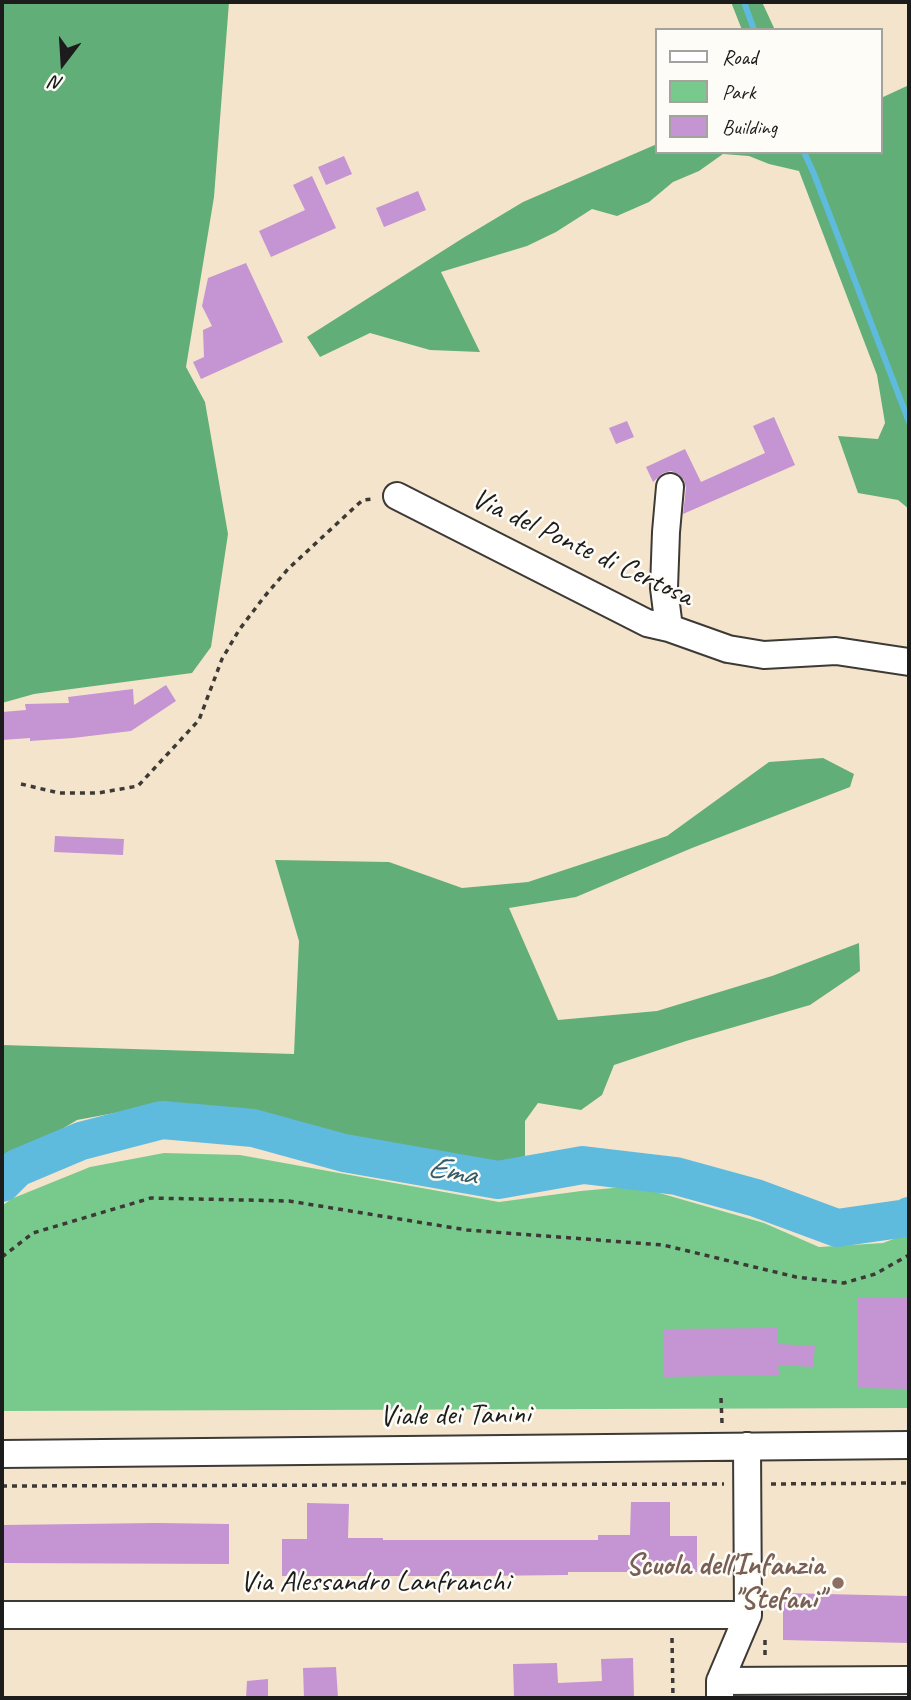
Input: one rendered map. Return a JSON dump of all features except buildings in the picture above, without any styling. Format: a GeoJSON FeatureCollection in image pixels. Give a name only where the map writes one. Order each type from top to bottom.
{"type":"FeatureCollection","features":[{"type":"Feature","properties":{"kind":"street"},"geometry":{"type":"LineString","coordinates":[[669,628],[664,588],[670,487]]}},
{"type":"Feature","properties":{"kind":"street","name":"Via del Ponte di Certosa"},"geometry":{"type":"LineString","coordinates":[[397,496],[648,623],[728,649],[764,655],[836,651],[909,662]]}},
{"type":"Feature","properties":{"kind":"street","name":"Viale dei Tanini"},"geometry":{"type":"LineString","coordinates":[[2,1454],[909,1445]]}},
{"type":"Feature","properties":{"kind":"street"},"geometry":{"type":"LineString","coordinates":[[747,1446],[748,1615],[720,1690],[909,1680]]}},
{"type":"Feature","properties":{"kind":"street","name":"Via Alessandro Lanfranchi"},"geometry":{"type":"LineString","coordinates":[[2,1615],[748,1615]]}},
{"type":"Feature","properties":{"kind":"path"},"geometry":{"type":"LineString","coordinates":[[21,784],[59,793],[98,793],[138,786],[199,720],[222,659],[239,630],[288,569],[363,500],[397,496]]}},
{"type":"Feature","properties":{"kind":"path"},"geometry":{"type":"LineString","coordinates":[[2,1257],[33,1233],[151,1198],[289,1201],[467,1230],[663,1245],[796,1277],[844,1283],[875,1274],[909,1255]]}},
{"type":"Feature","properties":{"kind":"path"},"geometry":{"type":"LineString","coordinates":[[765,1484],[909,1483]]}},
{"type":"Feature","properties":{"kind":"path"},"geometry":{"type":"LineString","coordinates":[[2,1486],[724,1484],[730,1489]]}},
{"type":"Feature","properties":{"kind":"green space"},"geometry":{"type":"Polygon","coordinates":[[[2,2],[229,2],[214,197],[186,367],[205,402],[228,534],[211,647],[192,673],[34,694],[2,703],[2,2]]]}},
{"type":"Feature","properties":{"kind":"green space"},"geometry":{"type":"Polygon","coordinates":[[[731,2],[762,2],[774,28],[741,28],[731,2]]]}},
{"type":"Feature","properties":{"kind":"green space"},"geometry":{"type":"Polygon","coordinates":[[[909,85],[909,509],[898,500],[858,493],[838,436],[878,439],[885,423],[877,375],[799,171],[749,156],[723,154],[883,154],[883,97],[909,85]]]}},
{"type":"Feature","properties":{"kind":"green space"},"geometry":{"type":"Polygon","coordinates":[[[656,144],[656,154],[723,154],[699,171],[673,182],[649,202],[617,216],[592,209],[556,232],[527,246],[441,272],[480,352],[430,350],[370,333],[320,357],[307,337],[523,202],[656,144]]]}},
{"type":"Feature","properties":{"kind":"green space"},"geometry":{"type":"Polygon","coordinates":[[[823,758],[854,774],[850,787],[692,848],[576,897],[509,908],[558,1020],[657,1011],[772,976],[859,943],[860,971],[810,1005],[614,1065],[602,1095],[581,1110],[538,1103],[525,1121],[525,1156],[489,1165],[321,1130],[152,1106],[77,1120],[2,1165],[2,1045],[294,1054],[299,941],[275,860],[389,862],[462,888],[528,882],[667,836],[769,762],[823,758]]]}},
{"type":"Feature","properties":{"kind":"green space"},"geometry":{"type":"Polygon","coordinates":[[[164,1153],[240,1155],[499,1202],[635,1186],[764,1223],[819,1247],[883,1243],[909,1233],[909,1408],[2,1411],[2,1206],[11,1199],[90,1167],[164,1153]]]}},
{"type":"Feature","properties":{"kind":"waterway"},"geometry":{"type":"LineString","coordinates":[[744,2],[753,28]]}},
{"type":"Feature","properties":{"kind":"waterway"},"geometry":{"type":"LineString","coordinates":[[805,154],[909,422]]}},
{"type":"Feature","properties":{"kind":"waterway","name":"Ema"},"geometry":{"type":"LineString","coordinates":[[2,1183],[17,1168],[81,1141],[162,1120],[253,1128],[344,1153],[498,1180],[583,1165],[676,1176],[756,1198],[837,1228],[909,1216]]}},
{"type":"Feature","properties":{"kind":"place","name":"Scuola dell'Infanzia \"Stefani\""},"geometry":{"type":"Point","coordinates":[838,1583]}}]}
